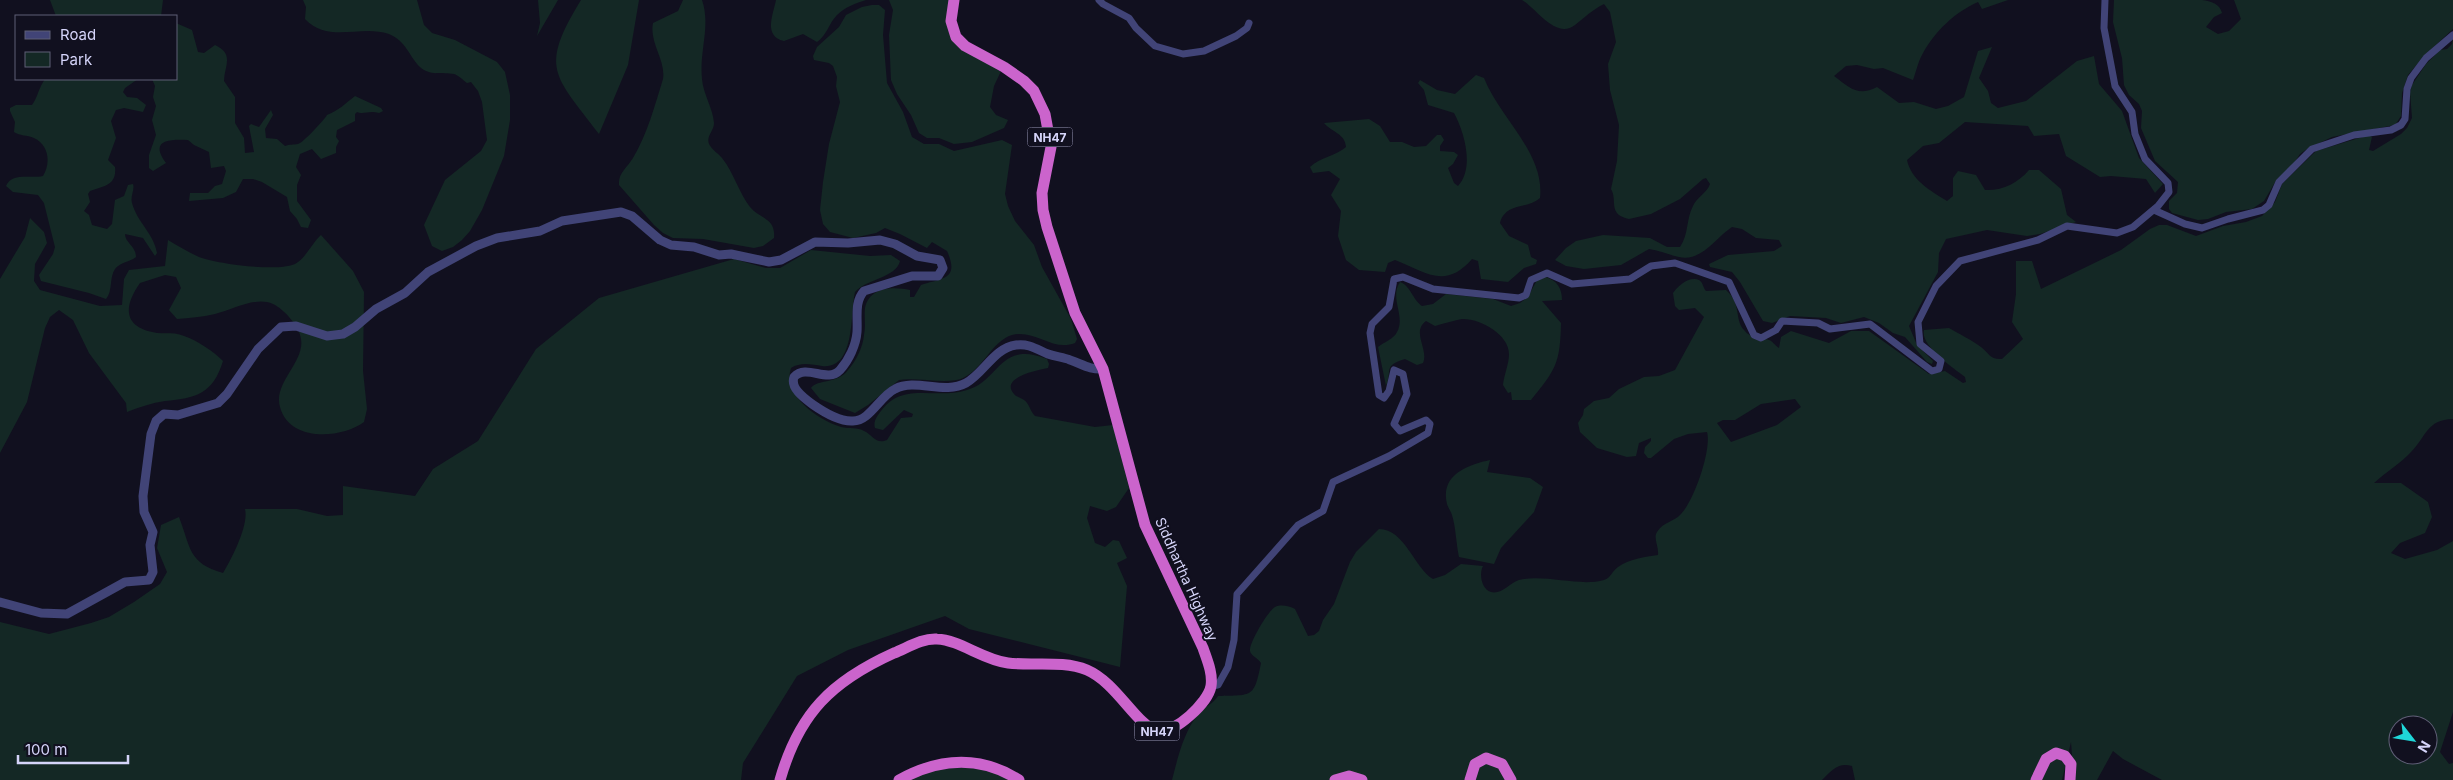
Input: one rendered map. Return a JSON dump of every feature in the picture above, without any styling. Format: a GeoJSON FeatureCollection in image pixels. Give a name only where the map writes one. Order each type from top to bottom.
{"type":"FeatureCollection","features":[{"type":"Feature","properties":{"kind":"highway","name":"Siddhartha Highway"},"geometry":{"type":"LineString","coordinates":[[954,0],[951,21],[956,37],[965,46],[1004,67],[1024,81],[1034,91],[1045,114],[1051,147],[1042,193],[1044,215],[1075,313],[1103,369],[1145,525],[1203,648],[1209,668],[1211,687]]}},
{"type":"Feature","properties":{"kind":"highway","name":"NH47"},"geometry":{"type":"LineString","coordinates":[[780,780],[799,730],[812,710],[828,693],[862,669],[928,640],[951,642],[980,655],[1006,663],[1071,666],[1087,670],[1110,684],[1144,722],[1158,732],[1168,731],[1181,723],[1201,702],[1211,687]]}},
{"type":"Feature","properties":{"kind":"highway"},"geometry":{"type":"LineString","coordinates":[[2036,780],[2046,759],[2056,753],[2065,756],[2071,764],[2070,780]]}},
{"type":"Feature","properties":{"kind":"highway"},"geometry":{"type":"LineString","coordinates":[[1470,780],[1475,764],[1486,758],[1502,764],[1511,780]]}},
{"type":"Feature","properties":{"kind":"highway"},"geometry":{"type":"LineString","coordinates":[[899,780],[927,767],[953,762],[971,762],[994,767],[1019,780]]}},
{"type":"Feature","properties":{"kind":"highway"},"geometry":{"type":"LineString","coordinates":[[1335,780],[1349,776],[1362,780]]}},
{"type":"Feature","properties":{"kind":"street"},"geometry":{"type":"LineString","coordinates":[[1099,0],[1130,18],[1136,28],[1155,46],[1183,54],[1204,51],[1236,36],[1249,24]]}},
{"type":"Feature","properties":{"kind":"street"},"geometry":{"type":"LineString","coordinates":[[1211,687],[1218,685],[1228,667],[1234,640],[1237,594],[1298,524],[1323,511],[1334,482],[1389,456],[1428,433],[1430,424],[1426,420],[1400,431],[1394,424],[1407,394],[1403,374],[1394,370],[1389,391],[1384,398],[1379,395],[1370,333],[1372,324],[1389,306],[1394,279],[1403,276],[1433,289],[1519,298],[1526,295],[1531,280],[1548,273],[1572,284],[1630,278],[1651,266],[1675,264],[1729,282],[1754,335],[1761,338],[1776,330],[1782,321],[1818,323],[1830,328],[1870,324],[1932,370],[1939,368],[1941,361],[1920,344],[1918,322],[1936,286],[1960,261],[2038,240],[2068,226],[2117,233],[2133,227],[2154,210],[2168,194],[2170,185],[2146,159],[2135,134],[2132,112],[2115,86],[2104,28],[2105,0]]}},
{"type":"Feature","properties":{"kind":"street"},"geometry":{"type":"LineString","coordinates":[[2154,210],[2199,228],[2263,210],[2269,205],[2279,182],[2312,149],[2354,135],[2391,130],[2401,125],[2406,113],[2407,89],[2410,78],[2426,58],[2453,35]]}},
{"type":"Feature","properties":{"kind":"street"},"geometry":{"type":"LineString","coordinates":[[0,602],[41,613],[67,614],[125,582],[149,580],[153,572],[150,545],[153,532],[144,512],[143,496],[151,434],[156,421],[164,414],[178,415],[218,403],[227,394],[258,349],[281,327],[296,326],[327,336],[343,334],[355,327],[376,309],[405,293],[428,272],[476,246],[497,238],[540,232],[562,220],[579,220],[617,212],[626,213],[660,240],[671,245],[694,247],[715,254],[731,254],[769,262],[781,260],[815,242],[848,243],[880,240],[895,244],[918,256],[940,260],[943,268],[938,276],[912,276],[864,291],[858,303],[856,341],[841,369],[832,375],[806,371],[794,378],[793,386],[805,399],[822,410],[843,419],[854,422],[859,420],[892,390],[898,388],[952,388],[962,385],[977,375],[1000,352],[1015,345],[1028,345],[1090,368],[1103,369]]}},
{"type":"Feature","properties":{"kind":"green space"},"geometry":{"type":"Polygon","coordinates":[[[50,0],[163,0],[161,15],[56,15],[50,0]]]}},
{"type":"Feature","properties":{"kind":"green space"},"geometry":{"type":"Polygon","coordinates":[[[303,0],[417,0],[424,25],[432,33],[455,40],[497,62],[505,72],[510,95],[510,120],[504,156],[482,210],[470,231],[453,247],[442,251],[432,246],[424,225],[445,180],[481,151],[487,140],[482,102],[478,91],[471,82],[467,83],[459,76],[450,73],[432,73],[424,70],[416,63],[407,49],[395,37],[389,34],[367,31],[334,32],[314,26],[305,19],[306,7],[303,0]]]}},
{"type":"Feature","properties":{"kind":"green space"},"geometry":{"type":"Polygon","coordinates":[[[538,0],[558,0],[537,36],[540,23],[538,0]]]}},
{"type":"Feature","properties":{"kind":"green space"},"geometry":{"type":"Polygon","coordinates":[[[581,0],[639,0],[628,65],[599,134],[571,97],[562,83],[557,70],[556,57],[560,42],[581,0]]]}},
{"type":"Feature","properties":{"kind":"green space"},"geometry":{"type":"Polygon","coordinates":[[[683,0],[702,0],[704,10],[705,29],[702,79],[714,123],[708,141],[726,164],[750,207],[772,226],[774,238],[763,246],[754,248],[703,239],[673,238],[663,233],[654,225],[619,185],[621,174],[633,158],[642,140],[663,79],[662,65],[653,38],[653,23],[678,11],[683,0]]]}},
{"type":"Feature","properties":{"kind":"green space"},"geometry":{"type":"Polygon","coordinates":[[[776,0],[866,0],[840,12],[817,42],[803,34],[784,41],[773,35],[771,24],[776,0]]]}},
{"type":"Feature","properties":{"kind":"green space"},"geometry":{"type":"Polygon","coordinates":[[[889,0],[952,0],[948,24],[1001,71],[994,86],[990,107],[996,115],[1008,120],[1004,128],[972,142],[954,144],[939,138],[927,138],[919,133],[891,80],[889,35],[893,10],[889,0]]]}},
{"type":"Feature","properties":{"kind":"green space"},"geometry":{"type":"Polygon","coordinates":[[[1522,0],[2008,0],[1982,9],[1978,2],[1953,17],[1927,47],[1919,61],[1913,80],[1883,68],[1874,69],[1857,65],[1846,66],[1834,76],[1854,90],[1865,91],[1877,87],[1899,103],[1914,102],[1936,109],[1948,106],[1964,97],[1978,51],[1992,47],[1979,78],[1988,91],[1991,103],[1998,108],[2026,101],[2077,61],[2094,56],[2099,84],[2122,111],[2139,158],[2163,184],[2155,193],[2146,179],[2100,177],[2066,156],[2059,134],[2034,136],[2028,126],[1965,122],[1939,143],[1923,146],[1907,160],[1909,167],[1922,184],[1947,201],[1953,196],[1953,178],[1958,171],[1976,175],[1985,190],[1991,190],[2009,185],[2020,179],[2029,170],[2039,170],[2061,189],[2067,215],[2076,222],[2040,234],[2027,236],[1987,230],[1946,239],[1939,253],[1938,272],[1909,326],[1917,345],[1933,361],[1932,364],[1927,362],[1905,337],[1893,333],[1879,323],[1864,317],[1841,323],[1826,318],[1790,316],[1772,323],[1763,321],[1732,272],[1710,267],[1709,264],[1728,255],[1774,251],[1782,246],[1779,240],[1756,238],[1742,229],[1732,227],[1701,253],[1687,258],[1649,249],[1621,265],[1584,269],[1566,266],[1555,260],[1566,248],[1576,241],[1603,235],[1650,238],[1667,247],[1680,247],[1685,237],[1693,206],[1710,184],[1706,178],[1703,179],[1680,199],[1651,214],[1629,219],[1618,214],[1614,207],[1611,189],[1617,161],[1619,125],[1610,90],[1608,64],[1616,42],[1610,12],[1604,4],[1575,25],[1568,29],[1561,29],[1547,21],[1522,0]]]}},
{"type":"Feature","properties":{"kind":"green space"},"geometry":{"type":"Polygon","coordinates":[[[2114,0],[2202,0],[2212,2],[2219,7],[2222,13],[2214,17],[2206,27],[2218,34],[2229,31],[2241,19],[2234,0],[2453,0],[2453,29],[2425,55],[2408,75],[2402,93],[2401,116],[2395,125],[2332,137],[2307,149],[2277,179],[2264,201],[2252,209],[2226,212],[2208,219],[2198,220],[2172,213],[2169,209],[2169,201],[2177,193],[2178,182],[2155,161],[2141,128],[2142,111],[2139,104],[2129,95],[2124,85],[2122,58],[2113,22],[2114,0]]]}},
{"type":"Feature","properties":{"kind":"green space"},"geometry":{"type":"Polygon","coordinates":[[[879,5],[885,10],[883,35],[887,83],[903,112],[912,137],[924,144],[939,144],[954,151],[1002,140],[1012,145],[1005,194],[1008,206],[1015,221],[1034,245],[1042,267],[1071,319],[1077,339],[1075,343],[1059,345],[1028,335],[1012,335],[999,343],[970,374],[963,378],[949,381],[899,380],[855,413],[820,399],[811,388],[818,383],[844,374],[854,362],[861,349],[863,340],[867,301],[877,292],[889,288],[910,290],[910,297],[914,297],[921,285],[942,279],[950,273],[951,268],[947,251],[932,242],[927,248],[885,228],[876,233],[853,238],[830,232],[823,224],[820,210],[823,182],[829,144],[840,102],[836,86],[837,77],[833,66],[829,63],[814,60],[813,56],[817,47],[839,27],[846,15],[862,7],[879,5]]]}},
{"type":"Feature","properties":{"kind":"green space"},"geometry":{"type":"Polygon","coordinates":[[[178,24],[192,30],[198,52],[204,53],[215,45],[225,52],[227,61],[224,81],[235,97],[235,123],[244,138],[245,153],[254,152],[249,126],[251,124],[259,127],[271,110],[273,115],[265,129],[266,138],[277,139],[285,146],[301,143],[327,115],[355,96],[381,108],[383,111],[379,113],[357,112],[355,114],[355,121],[337,130],[336,137],[339,141],[336,153],[321,159],[312,149],[300,154],[296,167],[301,175],[297,185],[297,201],[311,220],[308,228],[301,227],[290,211],[287,197],[262,182],[253,179],[243,179],[236,192],[223,198],[189,201],[190,193],[208,193],[215,186],[222,184],[226,171],[224,166],[211,168],[209,152],[188,140],[164,142],[160,145],[160,150],[166,163],[153,171],[149,168],[149,155],[156,135],[152,120],[156,106],[153,97],[155,86],[152,80],[178,80],[178,24]]]}},
{"type":"Feature","properties":{"kind":"green space"},"geometry":{"type":"Polygon","coordinates":[[[2453,38],[2453,419],[2437,422],[2432,426],[2407,456],[2374,483],[2401,483],[2428,502],[2432,517],[2425,533],[2400,543],[2391,553],[2405,559],[2437,550],[2453,541],[2453,712],[2440,752],[2449,764],[2453,763],[2453,780],[2162,780],[2123,759],[2113,751],[2097,780],[2074,780],[2071,742],[2062,780],[1855,780],[1852,766],[1843,765],[1835,768],[1822,780],[1172,780],[1185,738],[1198,714],[1218,696],[1245,694],[1254,689],[1261,663],[1251,653],[1250,647],[1268,614],[1277,606],[1288,606],[1295,609],[1308,636],[1314,635],[1319,631],[1323,620],[1334,604],[1350,562],[1356,552],[1379,529],[1396,535],[1420,567],[1433,579],[1445,575],[1461,564],[1483,566],[1481,577],[1483,584],[1491,592],[1498,592],[1519,580],[1529,579],[1595,582],[1608,578],[1614,570],[1627,562],[1658,555],[1657,532],[1662,526],[1681,514],[1696,487],[1707,450],[1707,432],[1688,434],[1674,439],[1651,458],[1648,458],[1644,453],[1645,447],[1651,441],[1651,438],[1639,443],[1636,456],[1627,457],[1597,448],[1580,432],[1578,423],[1584,409],[1594,401],[1609,398],[1619,389],[1644,377],[1659,376],[1675,370],[1704,317],[1695,308],[1679,310],[1675,306],[1673,293],[1684,282],[1695,279],[1700,281],[1706,291],[1726,290],[1734,301],[1739,321],[1744,330],[1753,336],[1770,341],[1779,348],[1781,337],[1791,331],[1829,343],[1851,331],[1869,331],[1929,374],[1945,371],[1963,383],[1966,382],[1965,377],[1932,350],[1924,336],[1924,330],[1949,328],[1977,344],[1992,357],[2002,359],[2023,339],[2012,322],[2016,294],[2016,261],[2032,261],[2041,289],[2121,250],[2150,229],[2159,225],[2167,225],[2196,236],[2223,226],[2246,222],[2262,216],[2275,202],[2282,184],[2316,151],[2369,135],[2372,137],[2369,150],[2373,151],[2401,134],[2407,128],[2412,118],[2410,92],[2412,85],[2426,64],[2440,50],[2447,49],[2452,44],[2453,38]],[[1795,399],[1761,404],[1735,420],[1723,420],[1717,423],[1731,442],[1777,425],[1801,407],[1795,399]]]}},
{"type":"Feature","properties":{"kind":"green space"},"geometry":{"type":"Polygon","coordinates":[[[1476,75],[1484,78],[1491,93],[1520,136],[1535,166],[1540,182],[1540,198],[1535,202],[1507,212],[1500,223],[1509,236],[1528,245],[1531,257],[1537,260],[1536,264],[1524,268],[1508,282],[1481,279],[1478,261],[1472,259],[1453,274],[1444,276],[1435,276],[1395,260],[1388,263],[1385,272],[1359,270],[1346,260],[1338,236],[1341,211],[1331,195],[1340,179],[1329,171],[1313,173],[1310,167],[1346,147],[1343,139],[1324,123],[1369,119],[1380,126],[1390,142],[1402,142],[1414,147],[1426,146],[1437,135],[1441,135],[1444,140],[1440,146],[1440,151],[1454,152],[1458,155],[1453,164],[1448,168],[1454,183],[1458,186],[1466,170],[1467,160],[1464,139],[1458,121],[1454,113],[1428,105],[1424,90],[1418,83],[1420,80],[1437,90],[1455,94],[1476,75]]]}},
{"type":"Feature","properties":{"kind":"green space"},"geometry":{"type":"Polygon","coordinates":[[[44,80],[137,80],[125,88],[123,92],[127,97],[137,98],[146,105],[143,112],[124,108],[116,110],[111,121],[116,138],[108,160],[115,167],[114,178],[108,184],[90,191],[88,194],[90,202],[84,211],[89,215],[92,225],[107,229],[112,224],[115,200],[124,196],[128,185],[133,184],[132,203],[134,210],[153,240],[157,253],[155,256],[143,238],[125,234],[125,237],[136,253],[136,257],[115,269],[110,292],[106,299],[41,281],[39,275],[53,254],[55,247],[44,203],[38,195],[13,192],[6,186],[12,179],[17,177],[43,176],[46,171],[48,160],[43,145],[34,138],[14,132],[15,122],[10,111],[10,108],[16,105],[32,105],[44,80]]]}},
{"type":"Feature","properties":{"kind":"green space"},"geometry":{"type":"Polygon","coordinates":[[[30,218],[44,232],[47,243],[35,264],[34,281],[40,290],[100,306],[122,305],[124,279],[129,270],[165,266],[168,240],[208,260],[247,266],[275,267],[295,264],[306,254],[321,235],[353,271],[364,292],[363,371],[367,409],[364,422],[354,428],[330,434],[304,432],[294,427],[285,418],[280,407],[279,398],[281,389],[301,348],[300,334],[291,319],[273,304],[259,302],[244,304],[210,315],[177,319],[169,310],[181,288],[176,277],[165,275],[140,283],[131,300],[129,315],[132,321],[146,330],[184,336],[210,350],[223,361],[214,381],[202,392],[194,396],[155,403],[127,412],[126,403],[89,353],[73,320],[59,310],[50,317],[45,328],[27,402],[0,453],[0,279],[25,237],[30,218]]]}},
{"type":"Feature","properties":{"kind":"green space"},"geometry":{"type":"Polygon","coordinates":[[[811,250],[870,256],[891,255],[900,261],[893,271],[866,284],[855,292],[849,338],[841,359],[833,365],[802,364],[791,368],[792,388],[797,397],[822,419],[841,427],[862,430],[880,441],[887,440],[901,418],[912,417],[913,414],[904,410],[883,430],[875,428],[877,417],[881,411],[899,396],[920,393],[955,393],[967,390],[987,379],[1009,358],[1019,355],[1031,355],[1047,359],[1048,368],[1022,375],[1012,383],[1011,388],[1015,395],[1026,401],[1035,416],[1095,427],[1113,425],[1129,488],[1116,507],[1107,511],[1090,506],[1087,518],[1095,543],[1105,547],[1113,540],[1119,541],[1127,558],[1117,563],[1127,586],[1120,667],[969,629],[945,616],[848,650],[797,676],[743,763],[741,780],[0,780],[0,622],[49,634],[109,617],[160,584],[167,572],[157,548],[161,525],[179,517],[192,553],[203,564],[223,573],[235,550],[245,524],[245,509],[297,509],[327,516],[343,515],[343,486],[415,496],[433,469],[478,441],[536,349],[599,298],[734,259],[766,268],[780,268],[811,250]]]}},
{"type":"Feature","properties":{"kind":"green space"},"geometry":{"type":"Polygon","coordinates":[[[1546,277],[1556,283],[1561,292],[1562,300],[1542,301],[1561,323],[1558,357],[1546,381],[1531,400],[1512,400],[1511,392],[1508,393],[1503,385],[1508,362],[1508,347],[1499,334],[1484,324],[1469,319],[1435,326],[1426,321],[1420,330],[1424,352],[1423,363],[1417,365],[1405,359],[1393,364],[1386,386],[1378,347],[1394,337],[1397,332],[1400,320],[1396,294],[1400,282],[1406,286],[1422,306],[1433,304],[1446,294],[1493,299],[1511,306],[1520,303],[1528,297],[1537,280],[1546,277]]]}},
{"type":"Feature","properties":{"kind":"green space"},"geometry":{"type":"Polygon","coordinates":[[[1490,460],[1487,472],[1530,478],[1543,487],[1534,512],[1501,548],[1494,564],[1459,557],[1452,514],[1447,504],[1446,494],[1451,479],[1457,473],[1464,468],[1490,460]]]}},
{"type":"Feature","properties":{"kind":"green space"},"geometry":{"type":"Polygon","coordinates":[[[964,759],[1014,780],[898,780],[964,759]]]}}]}
